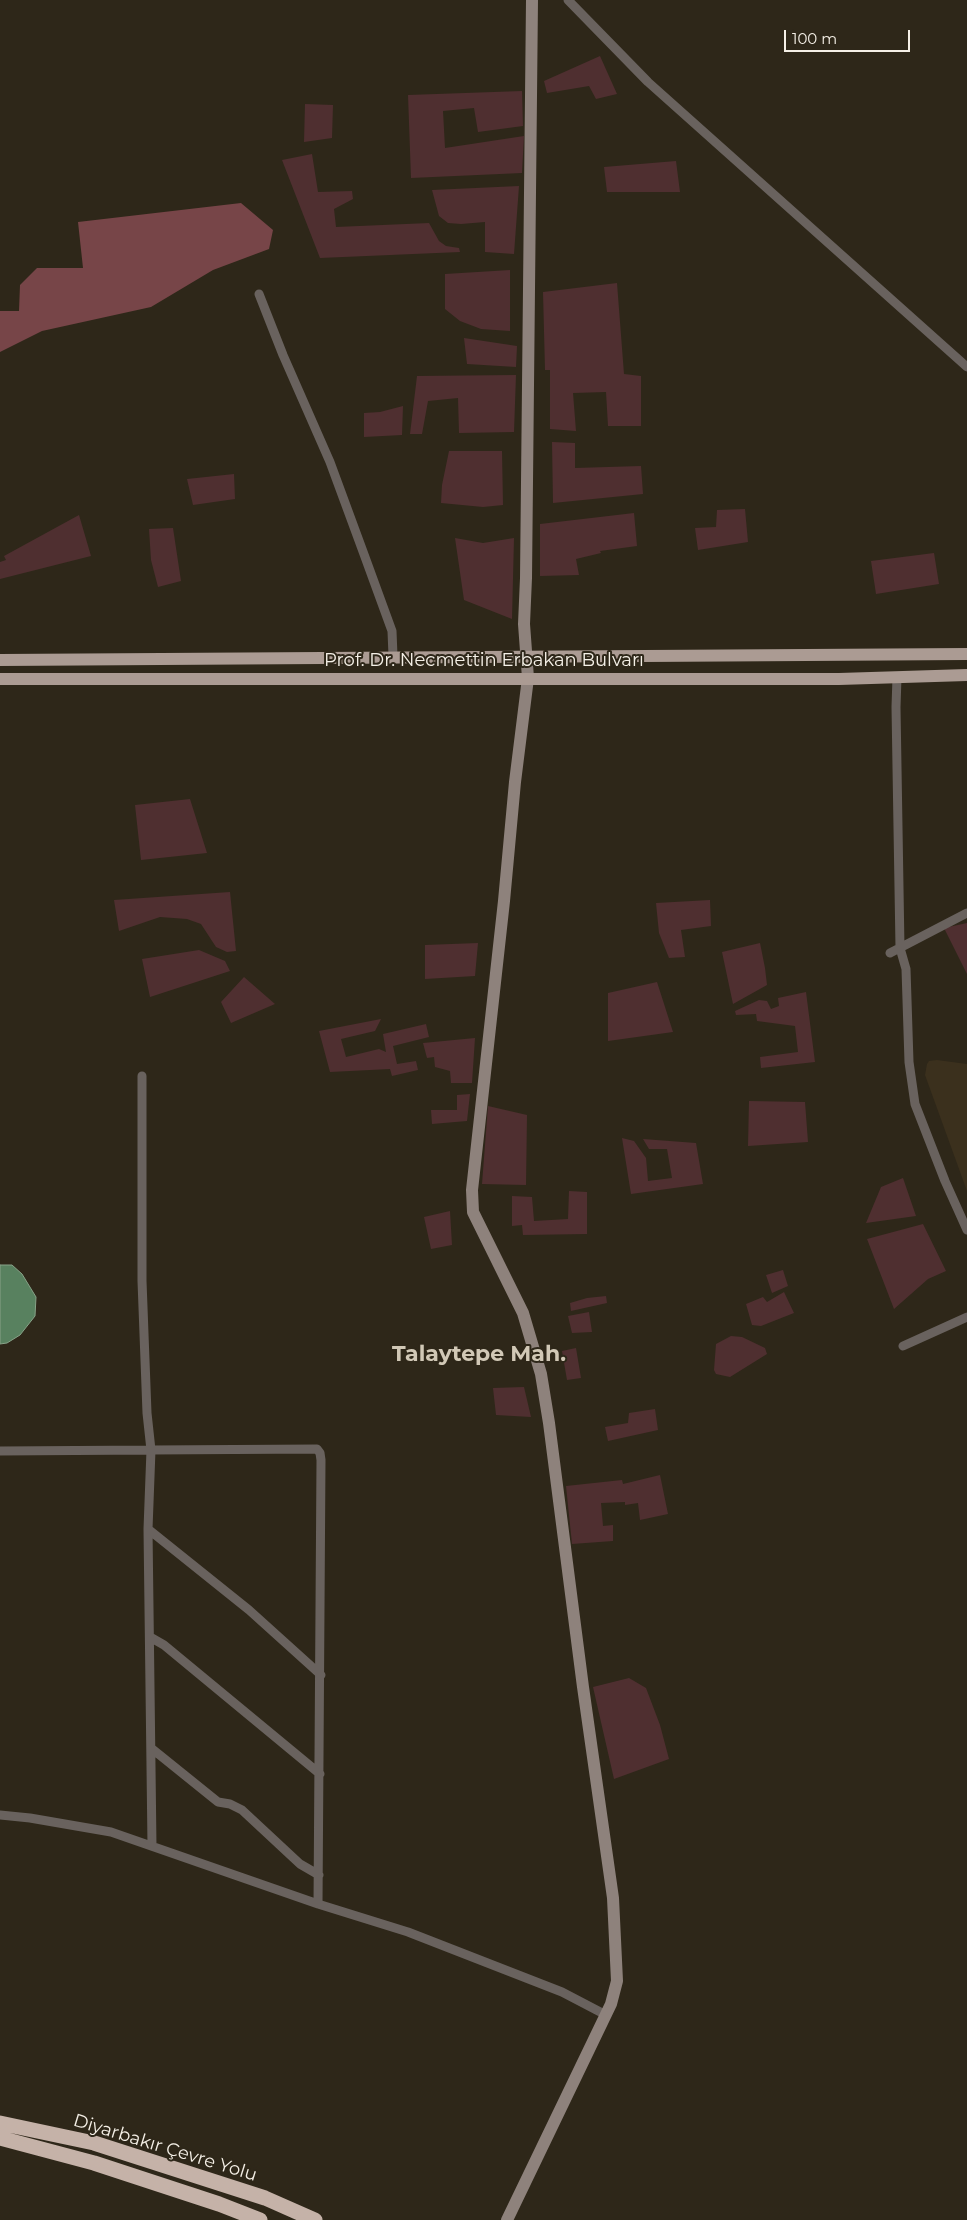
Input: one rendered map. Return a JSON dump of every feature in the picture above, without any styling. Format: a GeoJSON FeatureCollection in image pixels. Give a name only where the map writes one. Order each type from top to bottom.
{"type":"FeatureCollection","features":[{"type":"Feature","properties":{"kind":"highway","name":"Diyarbakır Çevre Yolu"},"geometry":{"type":"LineString","coordinates":[[0,2123],[94,2144],[265,2198],[315,2220]]}},
{"type":"Feature","properties":{"kind":"highway","name":"Diyarbakır Çevre Yolu"},"geometry":{"type":"LineString","coordinates":[[0,2138],[94,2163],[260,2220]]}},
{"type":"Feature","properties":{"kind":"main road","name":"Prof. Dr. Necmettin Erbakan Bulvarı"},"geometry":{"type":"LineString","coordinates":[[0,660],[527,655],[967,654]]}},
{"type":"Feature","properties":{"kind":"main road","name":"Prof. Dr. Necmettin Erbakan Bulvarı"},"geometry":{"type":"LineString","coordinates":[[0,679],[839,679],[967,675]]}},
{"type":"Feature","properties":{"kind":"street"},"geometry":{"type":"LineString","coordinates":[[507,2220],[606,2015],[617,1981],[613,1898],[582,1687],[550,1423],[541,1374],[523,1313],[474,1212],[472,1190],[505,892],[515,782],[528,678],[524,624],[527,539],[532,0]]}},
{"type":"Feature","properties":{"kind":"street"},"geometry":{"type":"LineString","coordinates":[[568,0],[648,82],[967,367]]}},
{"type":"Feature","properties":{"kind":"street"},"geometry":{"type":"LineString","coordinates":[[260,294],[283,355],[330,462],[365,556],[392,631],[393,656]]}},
{"type":"Feature","properties":{"kind":"street"},"geometry":{"type":"LineString","coordinates":[[897,676],[900,948],[906,969],[909,1062],[915,1104],[945,1181],[967,1230]]}},
{"type":"Feature","properties":{"kind":"street"},"geometry":{"type":"LineString","coordinates":[[890,953],[967,913]]}},
{"type":"Feature","properties":{"kind":"street"},"geometry":{"type":"LineString","coordinates":[[142,1076],[142,1281],[147,1412],[152,1450],[148,1529],[152,1846]]}},
{"type":"Feature","properties":{"kind":"street"},"geometry":{"type":"LineString","coordinates":[[903,1346],[967,1317]]}},
{"type":"Feature","properties":{"kind":"street"},"geometry":{"type":"LineString","coordinates":[[0,1451],[317,1449],[320,1454],[321,1675],[318,1904]]}},
{"type":"Feature","properties":{"kind":"street"},"geometry":{"type":"LineString","coordinates":[[148,1529],[249,1610],[321,1675]]}},
{"type":"Feature","properties":{"kind":"street"},"geometry":{"type":"LineString","coordinates":[[150,1637],[164,1645],[320,1774]]}},
{"type":"Feature","properties":{"kind":"street"},"geometry":{"type":"LineString","coordinates":[[151,1748],[218,1802],[230,1804],[242,1810],[300,1864],[319,1875]]}},
{"type":"Feature","properties":{"kind":"street"},"geometry":{"type":"LineString","coordinates":[[0,1815],[30,1818],[111,1832],[318,1904],[408,1932],[562,1992],[606,2015]]}},
{"type":"Feature","properties":{"kind":"shaded area"},"geometry":{"type":"Polygon","coordinates":[[[600,56],[617,94],[596,99],[589,86],[547,93],[544,81],[600,56]]]}},
{"type":"Feature","properties":{"kind":"shaded area"},"geometry":{"type":"Polygon","coordinates":[[[522,91],[523,126],[478,132],[474,108],[443,111],[445,148],[524,136],[522,173],[411,178],[408,95],[522,91]]]}},
{"type":"Feature","properties":{"kind":"shaded area"},"geometry":{"type":"Polygon","coordinates":[[[305,104],[333,105],[332,138],[304,142],[305,104]]]}},
{"type":"Feature","properties":{"kind":"shaded area"},"geometry":{"type":"Polygon","coordinates":[[[312,154],[318,192],[352,191],[353,199],[334,209],[336,227],[429,223],[439,241],[446,246],[459,248],[460,252],[320,258],[282,160],[312,154]]]}},
{"type":"Feature","properties":{"kind":"shaded area"},"geometry":{"type":"Polygon","coordinates":[[[676,161],[680,192],[607,192],[604,167],[676,161]]]}},
{"type":"Feature","properties":{"kind":"shaded area"},"geometry":{"type":"Polygon","coordinates":[[[519,186],[514,254],[485,252],[485,222],[448,223],[439,216],[432,190],[519,186]]]}},
{"type":"Feature","properties":{"kind":"shaded area"},"geometry":{"type":"Polygon","coordinates":[[[241,203],[273,230],[269,249],[213,270],[151,307],[42,331],[0,352],[0,311],[19,311],[20,285],[37,268],[83,268],[78,222],[241,203]]]}},
{"type":"Feature","properties":{"kind":"shaded area"},"geometry":{"type":"Polygon","coordinates":[[[510,270],[510,331],[481,329],[460,321],[445,309],[445,274],[510,270]]]}},
{"type":"Feature","properties":{"kind":"shaded area"},"geometry":{"type":"Polygon","coordinates":[[[617,283],[624,374],[641,376],[641,426],[608,426],[606,392],[573,393],[576,431],[550,429],[550,370],[545,370],[543,292],[617,283]]]}},
{"type":"Feature","properties":{"kind":"shaded area"},"geometry":{"type":"Polygon","coordinates":[[[464,338],[517,346],[516,367],[467,364],[464,338]]]}},
{"type":"Feature","properties":{"kind":"shaded area"},"geometry":{"type":"Polygon","coordinates":[[[516,375],[514,432],[459,433],[458,398],[428,401],[422,434],[410,434],[417,376],[516,375]]]}},
{"type":"Feature","properties":{"kind":"shaded area"},"geometry":{"type":"Polygon","coordinates":[[[403,406],[402,435],[364,437],[364,413],[380,412],[403,406]]]}},
{"type":"Feature","properties":{"kind":"shaded area"},"geometry":{"type":"Polygon","coordinates":[[[552,442],[575,443],[575,468],[641,466],[643,494],[553,503],[552,442]]]}},
{"type":"Feature","properties":{"kind":"shaded area"},"geometry":{"type":"Polygon","coordinates":[[[449,451],[502,451],[503,505],[483,507],[441,503],[442,485],[449,451]]]}},
{"type":"Feature","properties":{"kind":"shaded area"},"geometry":{"type":"Polygon","coordinates":[[[234,474],[235,499],[193,505],[187,479],[234,474]]]}},
{"type":"Feature","properties":{"kind":"shaded area"},"geometry":{"type":"Polygon","coordinates":[[[745,509],[748,542],[698,550],[695,528],[716,527],[717,510],[745,509]]]}},
{"type":"Feature","properties":{"kind":"shaded area"},"geometry":{"type":"Polygon","coordinates":[[[634,513],[637,546],[600,551],[601,553],[576,559],[579,575],[540,576],[540,524],[634,513]]]}},
{"type":"Feature","properties":{"kind":"shaded area"},"geometry":{"type":"Polygon","coordinates":[[[79,515],[91,556],[0,579],[0,562],[6,560],[4,556],[79,515]]]}},
{"type":"Feature","properties":{"kind":"shaded area"},"geometry":{"type":"Polygon","coordinates":[[[173,528],[181,581],[158,587],[151,560],[149,529],[173,528]]]}},
{"type":"Feature","properties":{"kind":"shaded area"},"geometry":{"type":"Polygon","coordinates":[[[455,538],[483,543],[514,538],[512,619],[464,600],[455,538]]]}},
{"type":"Feature","properties":{"kind":"shaded area"},"geometry":{"type":"Polygon","coordinates":[[[934,553],[939,584],[876,594],[871,561],[934,553]]]}},
{"type":"Feature","properties":{"kind":"shaded area"},"geometry":{"type":"Polygon","coordinates":[[[190,799],[207,853],[141,860],[135,805],[190,799]]]}},
{"type":"Feature","properties":{"kind":"shaded area"},"geometry":{"type":"Polygon","coordinates":[[[230,892],[236,951],[227,952],[216,947],[201,924],[187,919],[160,917],[119,931],[114,900],[230,892]]]}},
{"type":"Feature","properties":{"kind":"shaded area"},"geometry":{"type":"Polygon","coordinates":[[[710,900],[711,926],[681,930],[685,957],[669,958],[659,933],[656,903],[710,900]]]}},
{"type":"Feature","properties":{"kind":"shaded area"},"geometry":{"type":"Polygon","coordinates":[[[967,923],[967,974],[944,928],[967,923]]]}},
{"type":"Feature","properties":{"kind":"shaded area"},"geometry":{"type":"Polygon","coordinates":[[[478,943],[475,976],[425,979],[425,945],[478,943]]]}},
{"type":"Feature","properties":{"kind":"shaded area"},"geometry":{"type":"Polygon","coordinates":[[[760,943],[767,985],[733,1004],[722,952],[760,943]]]}},
{"type":"Feature","properties":{"kind":"shaded area"},"geometry":{"type":"Polygon","coordinates":[[[199,950],[225,961],[230,971],[150,997],[142,959],[199,950]]]}},
{"type":"Feature","properties":{"kind":"shaded area"},"geometry":{"type":"Polygon","coordinates":[[[244,977],[275,1004],[231,1023],[221,1002],[244,977]]]}},
{"type":"Feature","properties":{"kind":"shaded area"},"geometry":{"type":"Polygon","coordinates":[[[657,982],[673,1032],[608,1041],[608,993],[657,982]]]}},
{"type":"Feature","properties":{"kind":"shaded area"},"geometry":{"type":"Polygon","coordinates":[[[806,992],[815,1062],[761,1068],[760,1057],[798,1052],[795,1026],[757,1021],[756,1014],[736,1015],[735,1011],[759,1000],[767,1001],[771,1009],[779,1006],[778,998],[806,992]]]}},
{"type":"Feature","properties":{"kind":"shaded area"},"geometry":{"type":"Polygon","coordinates":[[[381,1019],[375,1031],[341,1039],[346,1057],[379,1049],[386,1052],[383,1034],[426,1024],[429,1037],[393,1046],[397,1064],[416,1061],[418,1070],[392,1076],[390,1069],[330,1072],[319,1031],[381,1019]]]}},
{"type":"Feature","properties":{"kind":"shaded area"},"geometry":{"type":"Polygon","coordinates":[[[475,1038],[472,1083],[451,1083],[450,1071],[435,1067],[434,1057],[427,1058],[423,1043],[475,1038]]]}},
{"type":"Feature","properties":{"kind":"shaded area"},"geometry":{"type":"Polygon","coordinates":[[[937,1060],[967,1064],[967,1191],[925,1075],[929,1061],[937,1060]]]}},
{"type":"Feature","properties":{"kind":"shaded area"},"geometry":{"type":"Polygon","coordinates":[[[470,1094],[467,1121],[432,1124],[431,1110],[457,1110],[457,1095],[470,1094]]]}},
{"type":"Feature","properties":{"kind":"shaded area"},"geometry":{"type":"Polygon","coordinates":[[[749,1101],[805,1102],[808,1142],[748,1146],[749,1101]]]}},
{"type":"Feature","properties":{"kind":"shaded area"},"geometry":{"type":"Polygon","coordinates":[[[488,1106],[527,1115],[526,1185],[482,1184],[488,1106]]]}},
{"type":"Feature","properties":{"kind":"shaded area"},"geometry":{"type":"Polygon","coordinates":[[[622,1138],[634,1141],[646,1158],[648,1181],[672,1178],[667,1149],[649,1149],[643,1139],[696,1143],[703,1184],[631,1194],[622,1138]]]}},
{"type":"Feature","properties":{"kind":"shaded area"},"geometry":{"type":"Polygon","coordinates":[[[903,1178],[916,1216],[866,1223],[881,1187],[903,1178]]]}},
{"type":"Feature","properties":{"kind":"shaded area"},"geometry":{"type":"Polygon","coordinates":[[[569,1191],[587,1192],[587,1234],[523,1235],[522,1225],[512,1226],[512,1196],[532,1197],[534,1221],[568,1219],[569,1191]]]}},
{"type":"Feature","properties":{"kind":"shaded area"},"geometry":{"type":"Polygon","coordinates":[[[450,1211],[452,1245],[431,1249],[424,1217],[450,1211]]]}},
{"type":"Feature","properties":{"kind":"shaded area"},"geometry":{"type":"Polygon","coordinates":[[[923,1224],[946,1271],[928,1279],[894,1309],[867,1239],[923,1224]]]}},
{"type":"Feature","properties":{"kind":"shaded area"},"geometry":{"type":"Polygon","coordinates":[[[0,1265],[12,1265],[22,1274],[36,1297],[35,1316],[20,1335],[7,1343],[0,1344],[0,1265]]]}},
{"type":"Feature","properties":{"kind":"shaded area"},"geometry":{"type":"Polygon","coordinates":[[[783,1270],[788,1286],[772,1293],[766,1275],[783,1270]]]}},
{"type":"Feature","properties":{"kind":"shaded area"},"geometry":{"type":"Polygon","coordinates":[[[784,1292],[794,1313],[761,1326],[752,1325],[746,1304],[763,1297],[767,1302],[784,1292]]]}},
{"type":"Feature","properties":{"kind":"shaded area"},"geometry":{"type":"Polygon","coordinates":[[[606,1296],[607,1303],[571,1311],[570,1303],[587,1298],[606,1296]]]}},
{"type":"Feature","properties":{"kind":"shaded area"},"geometry":{"type":"Polygon","coordinates":[[[589,1312],[592,1332],[572,1333],[568,1316],[589,1312]]]}},
{"type":"Feature","properties":{"kind":"shaded area"},"geometry":{"type":"Polygon","coordinates":[[[731,1336],[742,1337],[765,1348],[767,1354],[730,1377],[716,1374],[714,1370],[716,1344],[731,1336]]]}},
{"type":"Feature","properties":{"kind":"shaded area"},"geometry":{"type":"Polygon","coordinates":[[[576,1348],[581,1378],[567,1380],[562,1351],[576,1348]]]}},
{"type":"Feature","properties":{"kind":"shaded area"},"geometry":{"type":"Polygon","coordinates":[[[524,1387],[531,1417],[496,1415],[493,1388],[524,1387]]]}},
{"type":"Feature","properties":{"kind":"shaded area"},"geometry":{"type":"Polygon","coordinates":[[[655,1409],[658,1430],[608,1441],[605,1427],[628,1423],[629,1413],[655,1409]]]}},
{"type":"Feature","properties":{"kind":"shaded area"},"geometry":{"type":"Polygon","coordinates":[[[660,1475],[668,1514],[640,1520],[638,1503],[625,1505],[625,1502],[601,1503],[603,1526],[613,1525],[613,1541],[572,1544],[566,1486],[622,1480],[623,1484],[660,1475]]]}},
{"type":"Feature","properties":{"kind":"shaded area"},"geometry":{"type":"Polygon","coordinates":[[[629,1678],[646,1688],[660,1725],[669,1759],[614,1779],[593,1687],[629,1678]]]}},
{"type":"Feature","properties":{"kind":"district","name":"Talaytepe Mah."},"geometry":{"type":"Point","coordinates":[479,1355]}}]}
